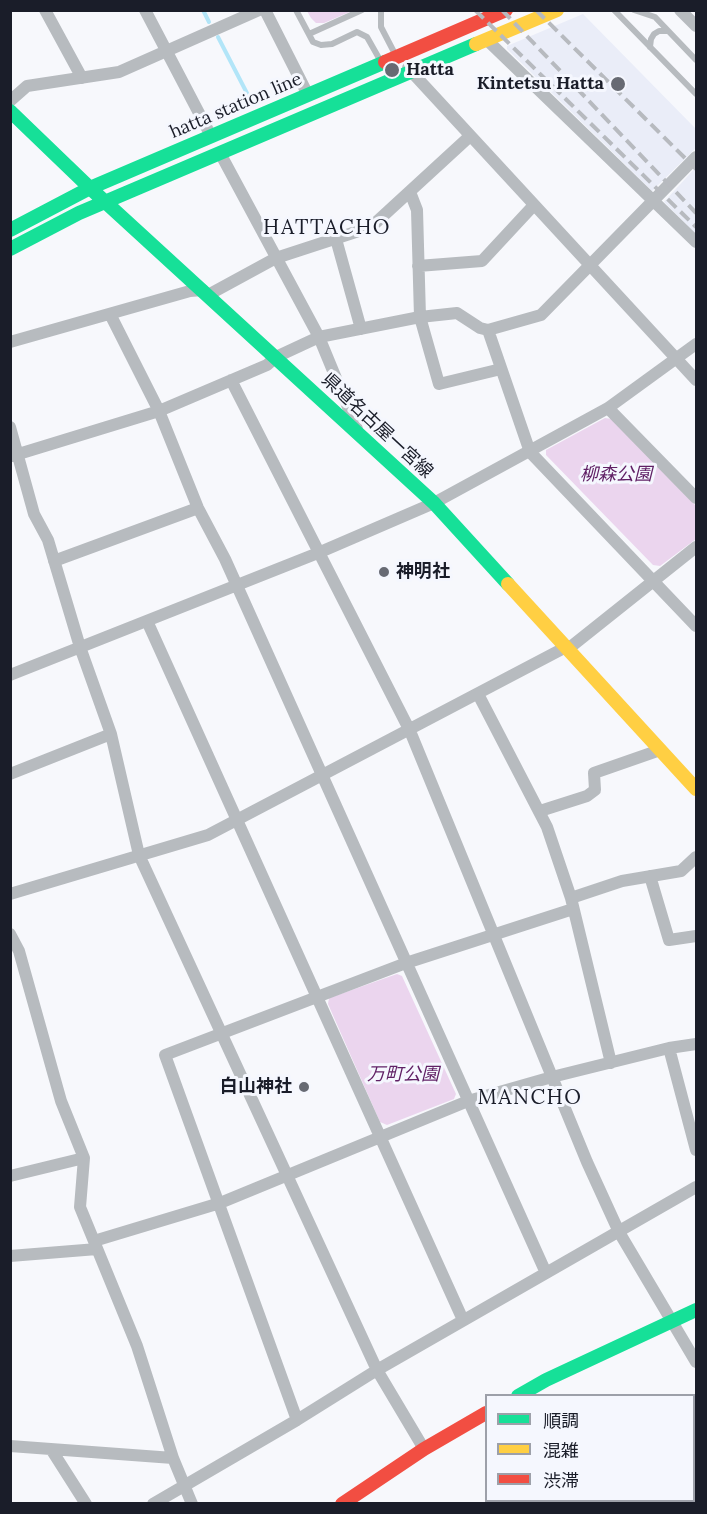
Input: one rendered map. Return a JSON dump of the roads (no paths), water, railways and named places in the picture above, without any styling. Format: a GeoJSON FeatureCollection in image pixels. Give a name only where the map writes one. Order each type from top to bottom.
{"type":"FeatureCollection","features":[{"type":"Feature","properties":{"kind":"main road","name":"hatta station line"},"geometry":{"type":"LineString","coordinates":[[10,230],[90,188],[506,10]]}},
{"type":"Feature","properties":{"kind":"main road","name":"hatta station line"},"geometry":{"type":"LineString","coordinates":[[10,249],[106,201],[556,10]]}},
{"type":"Feature","properties":{"kind":"main road","name":"県道名古屋一宮線"},"geometry":{"type":"LineString","coordinates":[[10,111],[90,188],[434,503],[696,789]]}},
{"type":"Feature","properties":{"kind":"main road"},"geometry":{"type":"LineString","coordinates":[[520,1394],[696,1310]]}},
{"type":"Feature","properties":{"kind":"main road"},"geometry":{"type":"LineString","coordinates":[[342,1503],[424,1449],[485,1414]]}},
{"type":"Feature","properties":{"kind":"street"},"geometry":{"type":"LineString","coordinates":[[45,10],[81,78]]}},
{"type":"Feature","properties":{"kind":"street"},"geometry":{"type":"LineString","coordinates":[[145,10],[211,136]]}},
{"type":"Feature","properties":{"kind":"street"},"geometry":{"type":"LineString","coordinates":[[10,101],[27,86],[119,72],[259,10]]}},
{"type":"Feature","properties":{"kind":"street"},"geometry":{"type":"LineString","coordinates":[[265,10],[308,95]]}},
{"type":"Feature","properties":{"kind":"street"},"geometry":{"type":"LineString","coordinates":[[680,10],[696,26]]}},
{"type":"Feature","properties":{"kind":"street"},"geometry":{"type":"LineString","coordinates":[[487,40],[696,242]]}},
{"type":"Feature","properties":{"kind":"street"},"geometry":{"type":"LineString","coordinates":[[397,57],[696,380]]}},
{"type":"Feature","properties":{"kind":"street"},"geometry":{"type":"LineString","coordinates":[[381,63],[411,72]]}},
{"type":"Feature","properties":{"kind":"street"},"geometry":{"type":"LineString","coordinates":[[10,342],[190,291],[205,292],[276,258],[371,227],[469,136]]}},
{"type":"Feature","properties":{"kind":"street"},"geometry":{"type":"LineString","coordinates":[[220,153],[319,338],[360,434]]}},
{"type":"Feature","properties":{"kind":"street"},"geometry":{"type":"LineString","coordinates":[[14,456],[159,411],[267,365],[276,357],[319,338],[420,317],[457,314],[480,328],[488,330],[542,315],[696,157]]}},
{"type":"Feature","properties":{"kind":"street"},"geometry":{"type":"LineString","coordinates":[[410,192],[417,210],[420,317],[439,384],[501,369]]}},
{"type":"Feature","properties":{"kind":"street"},"geometry":{"type":"LineString","coordinates":[[418,266],[482,261],[534,205]]}},
{"type":"Feature","properties":{"kind":"street"},"geometry":{"type":"LineString","coordinates":[[336,239],[361,328]]}},
{"type":"Feature","properties":{"kind":"street"},"geometry":{"type":"LineString","coordinates":[[110,314],[159,411],[198,508],[322,774],[546,1273]]}},
{"type":"Feature","properties":{"kind":"street"},"geometry":{"type":"LineString","coordinates":[[488,330],[530,452],[696,626]]}},
{"type":"Feature","properties":{"kind":"street"},"geometry":{"type":"LineString","coordinates":[[10,675],[318,553],[434,503],[608,408],[696,344]]}},
{"type":"Feature","properties":{"kind":"street"},"geometry":{"type":"LineString","coordinates":[[231,380],[410,730],[552,1077],[619,1232],[696,1362]]}},
{"type":"Feature","properties":{"kind":"street"},"geometry":{"type":"LineString","coordinates":[[608,408],[696,498]]}},
{"type":"Feature","properties":{"kind":"street"},"geometry":{"type":"LineString","coordinates":[[10,427],[14,456],[34,513],[48,540],[80,647],[111,734],[139,855],[377,1370],[424,1449]]}},
{"type":"Feature","properties":{"kind":"street"},"geometry":{"type":"LineString","coordinates":[[54,561],[198,508]]}},
{"type":"Feature","properties":{"kind":"street"},"geometry":{"type":"LineString","coordinates":[[10,894],[208,836],[238,821],[322,774],[567,648],[696,547]]}},
{"type":"Feature","properties":{"kind":"street"},"geometry":{"type":"LineString","coordinates":[[147,621],[464,1320]]}},
{"type":"Feature","properties":{"kind":"street"},"geometry":{"type":"LineString","coordinates":[[478,694],[540,811],[572,903],[611,1063]]}},
{"type":"Feature","properties":{"kind":"street"},"geometry":{"type":"LineString","coordinates":[[10,774],[111,734]]}},
{"type":"Feature","properties":{"kind":"street"},"geometry":{"type":"LineString","coordinates":[[540,811],[587,796],[595,790],[594,773],[660,750]]}},
{"type":"Feature","properties":{"kind":"street"},"geometry":{"type":"LineString","coordinates":[[297,1420],[165,1055],[406,963],[494,935],[622,881],[681,871],[696,857]]}},
{"type":"Feature","properties":{"kind":"street"},"geometry":{"type":"LineString","coordinates":[[650,876],[669,940],[696,936]]}},
{"type":"Feature","properties":{"kind":"street"},"geometry":{"type":"LineString","coordinates":[[10,934],[19,951],[61,1101],[84,1158],[80,1207],[137,1346],[173,1458],[192,1503]]}},
{"type":"Feature","properties":{"kind":"street"},"geometry":{"type":"LineString","coordinates":[[10,1256],[95,1245],[220,1203],[468,1101],[552,1077],[669,1048],[696,1044]]}},
{"type":"Feature","properties":{"kind":"street"},"geometry":{"type":"LineString","coordinates":[[669,1048],[696,1150]]}},
{"type":"Feature","properties":{"kind":"street"},"geometry":{"type":"LineString","coordinates":[[10,1176],[84,1158]]}},
{"type":"Feature","properties":{"kind":"street"},"geometry":{"type":"LineString","coordinates":[[153,1503],[297,1420],[377,1370],[696,1187]]}},
{"type":"Feature","properties":{"kind":"street"},"geometry":{"type":"LineString","coordinates":[[10,1446],[173,1458]]}},
{"type":"Feature","properties":{"kind":"street"},"geometry":{"type":"LineString","coordinates":[[51,1449],[86,1503]]}},
{"type":"Feature","properties":{"kind":"lane"},"geometry":{"type":"LineString","coordinates":[[296,10],[313,42],[321,45],[332,44],[357,32],[367,37],[381,63]]}},
{"type":"Feature","properties":{"kind":"lane"},"geometry":{"type":"LineString","coordinates":[[309,34],[362,10]]}},
{"type":"Feature","properties":{"kind":"lane"},"geometry":{"type":"LineString","coordinates":[[381,10],[381,27],[397,57]]}},
{"type":"Feature","properties":{"kind":"lane"},"geometry":{"type":"LineString","coordinates":[[614,10],[696,94]]}},
{"type":"Feature","properties":{"kind":"lane"},"geometry":{"type":"LineString","coordinates":[[634,10],[654,17],[696,60]]}},
{"type":"Feature","properties":{"kind":"lane"},"geometry":{"type":"LineString","coordinates":[[650,47],[654,34],[659,31],[668,31]]}},
{"type":"Feature","properties":{"kind":"waterway"},"geometry":{"type":"LineString","coordinates":[[203,10],[209,22]]}},
{"type":"Feature","properties":{"kind":"waterway"},"geometry":{"type":"LineString","coordinates":[[218,37],[251,101]]}},
{"type":"Feature","properties":{"kind":"railway"},"geometry":{"type":"LineString","coordinates":[[475,10],[696,227]]}},
{"type":"Feature","properties":{"kind":"railway"},"geometry":{"type":"LineString","coordinates":[[502,10],[696,213]]}},
{"type":"Feature","properties":{"kind":"railway"},"geometry":{"type":"LineString","coordinates":[[536,10],[696,169]]}},
{"type":"Feature","properties":{"kind":"place","name":"Hatta"},"geometry":{"type":"Point","coordinates":[392,70]}},
{"type":"Feature","properties":{"kind":"place","name":"Kintetsu Hatta"},"geometry":{"type":"Point","coordinates":[618,84]}},
{"type":"Feature","properties":{"kind":"place","name":"神明社"},"geometry":{"type":"Point","coordinates":[384,572]}},
{"type":"Feature","properties":{"kind":"place","name":"白山神社"},"geometry":{"type":"Point","coordinates":[304,1087]}},
{"type":"Feature","properties":{"kind":"district","name":"HATTACHO"},"geometry":{"type":"Point","coordinates":[327,228]}},
{"type":"Feature","properties":{"kind":"district","name":"MANCHO"},"geometry":{"type":"Point","coordinates":[530,1098]}},
{"type":"Feature","properties":{"kind":"park label","name":"柳森公園"},"geometry":{"type":"Point","coordinates":[616,475]}},
{"type":"Feature","properties":{"kind":"park label","name":"万町公園"},"geometry":{"type":"Point","coordinates":[403,1075]}}]}
